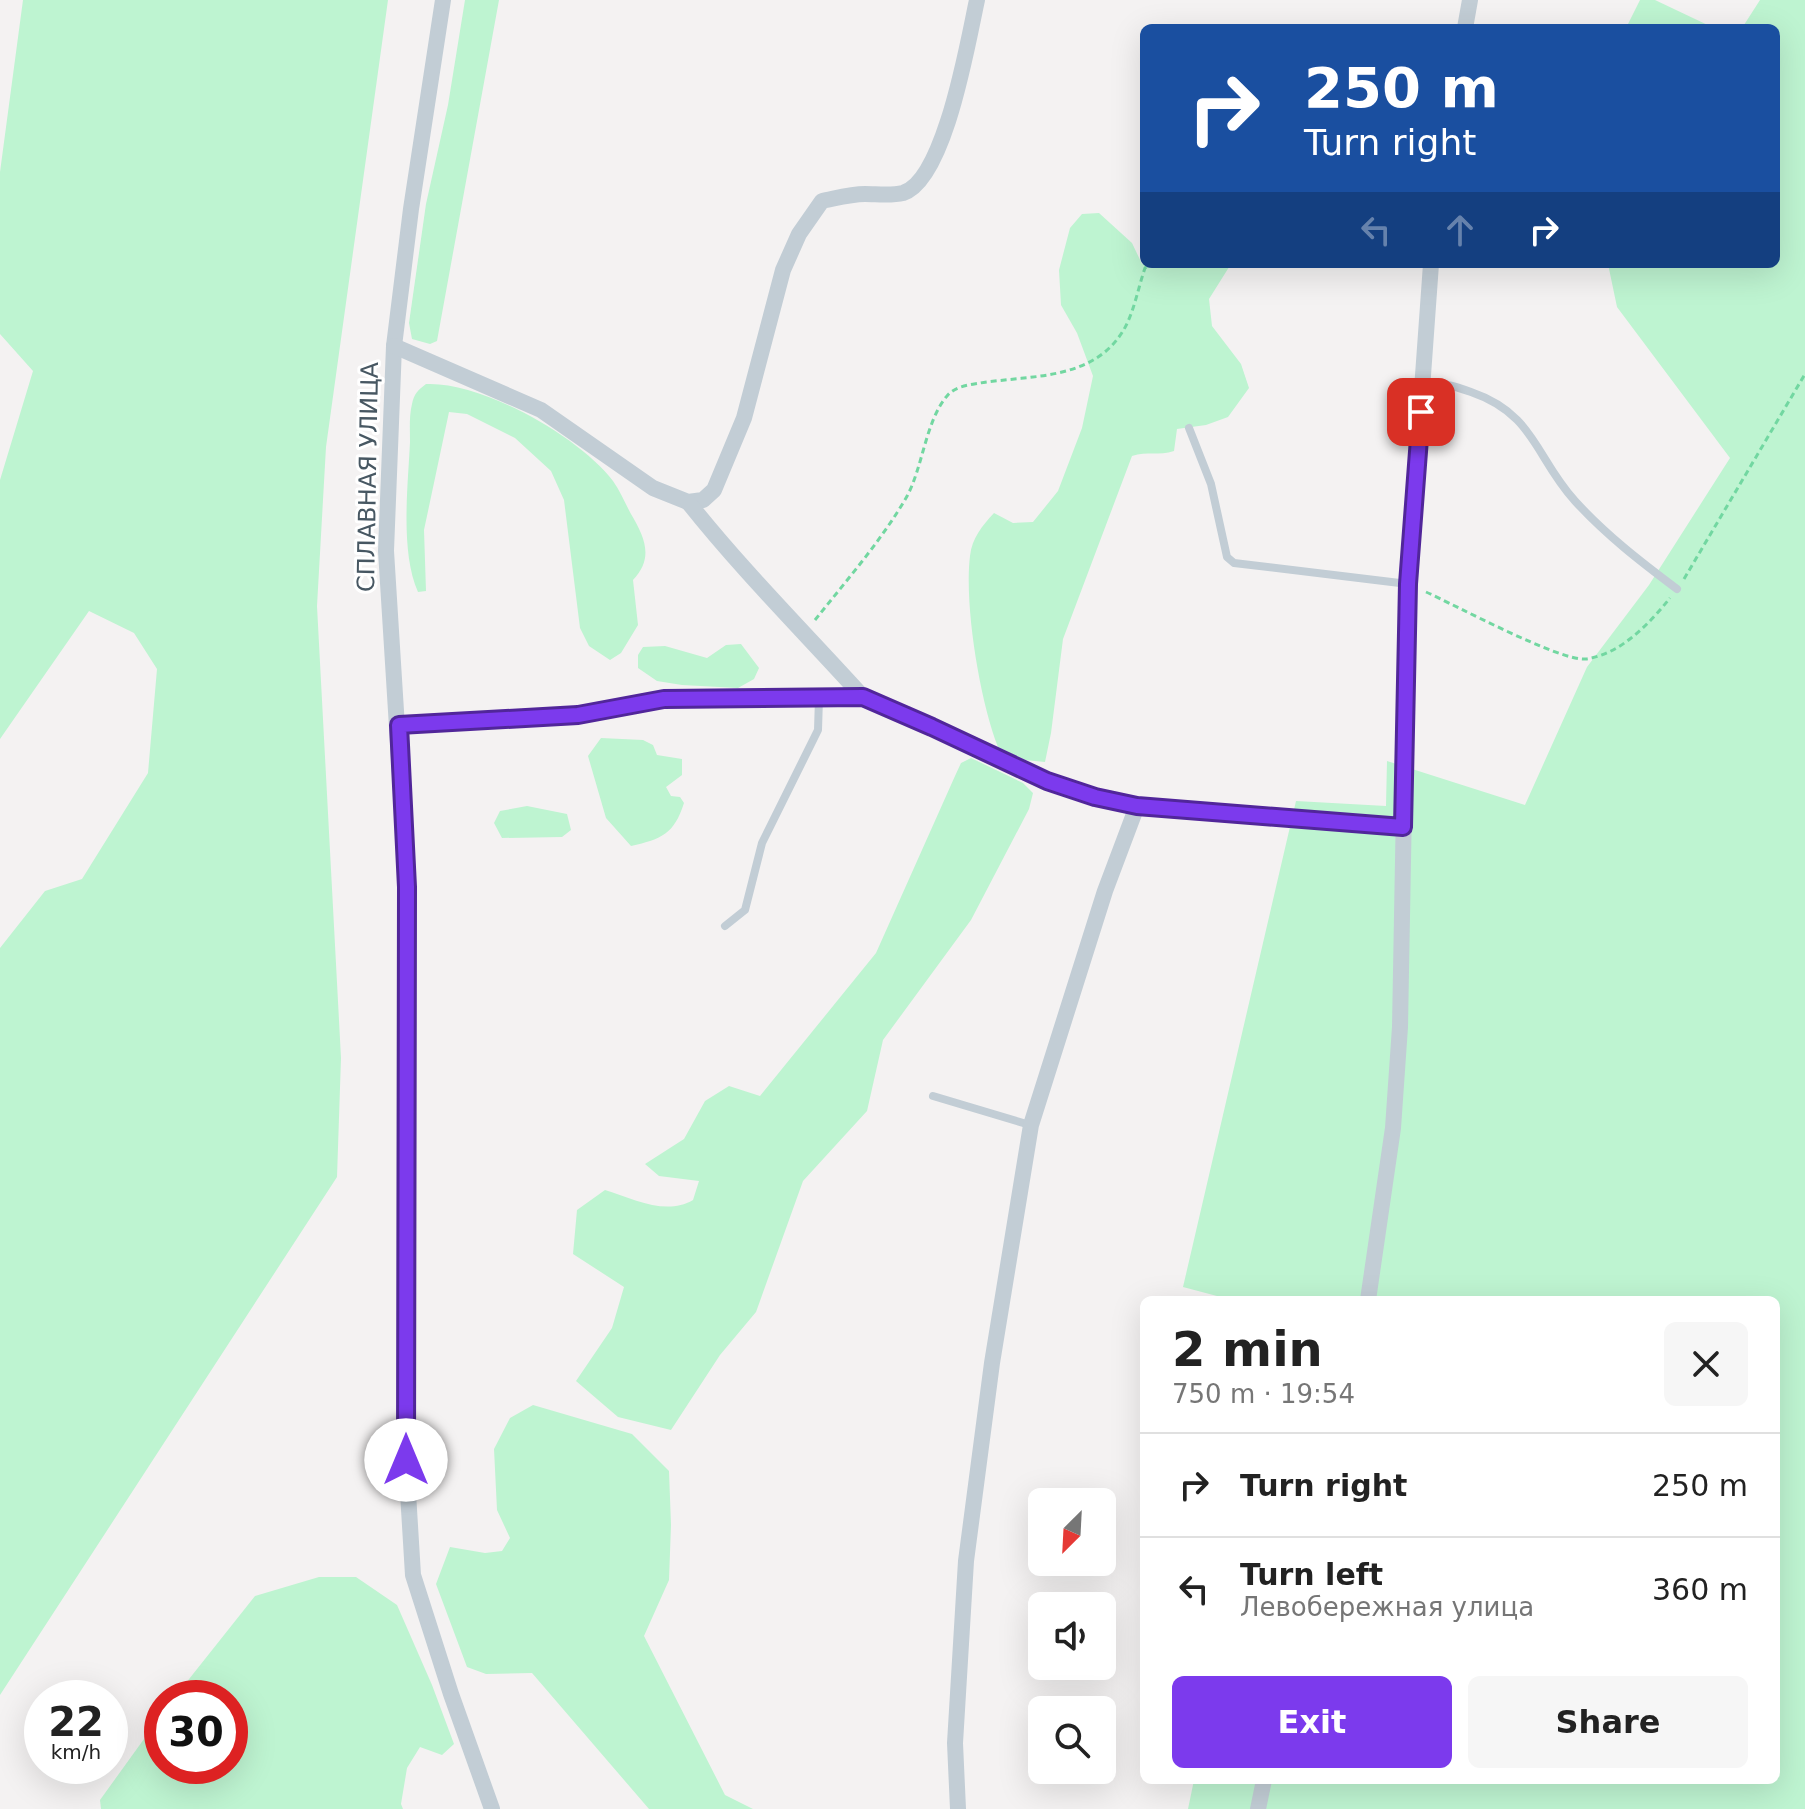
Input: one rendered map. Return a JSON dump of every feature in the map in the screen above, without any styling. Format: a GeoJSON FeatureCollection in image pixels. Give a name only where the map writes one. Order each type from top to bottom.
{"type":"FeatureCollection","features":[{"type":"Feature","properties":{"kind":"street","name":"СПЛАВНАЯ УЛИЦА"},"geometry":{"type":"LineString","coordinates":[[443,0],[394,346],[386,551],[407,887],[406,1460],[413,1575],[492,1809]]}},
{"type":"Feature","properties":{"kind":"street"},"geometry":{"type":"LineString","coordinates":[[688,502],[703,500],[714,490],[744,418],[783,270],[799,234],[814,211],[822,201],[841,197],[902,193],[913,187],[936,155],[977,0]]}},
{"type":"Feature","properties":{"kind":"street"},"geometry":{"type":"LineString","coordinates":[[1466,24],[1470,0]]}},
{"type":"Feature","properties":{"kind":"street"},"geometry":{"type":"LineString","coordinates":[[1369,1296],[1393,1128],[1400,1027],[1408,584],[1431,268]]}},
{"type":"Feature","properties":{"kind":"street"},"geometry":{"type":"LineString","coordinates":[[394,346],[541,410],[653,488],[688,502],[752,579],[863,697]]}},
{"type":"Feature","properties":{"kind":"street"},"geometry":{"type":"LineString","coordinates":[[399,725],[578,715],[664,699],[863,697],[1047,781],[1095,797],[1137,806],[1403,827]]}},
{"type":"Feature","properties":{"kind":"street"},"geometry":{"type":"LineString","coordinates":[[958,1809],[955,1743],[966,1561],[992,1363],[1031,1125],[1105,891],[1137,806]]}},
{"type":"Feature","properties":{"kind":"street"},"geometry":{"type":"LineString","coordinates":[[1258,1809],[1263,1784]]}},
{"type":"Feature","properties":{"kind":"lane"},"geometry":{"type":"LineString","coordinates":[[1424,384],[1441,382],[1480,395],[1511,412],[1531,434],[1573,499],[1623,549],[1677,589]]}},
{"type":"Feature","properties":{"kind":"lane"},"geometry":{"type":"LineString","coordinates":[[1189,428],[1211,484],[1227,557],[1234,563],[1408,584]]}},
{"type":"Feature","properties":{"kind":"lane"},"geometry":{"type":"LineString","coordinates":[[725,926],[745,910],[762,843],[818,730],[819,698]]}},
{"type":"Feature","properties":{"kind":"lane"},"geometry":{"type":"LineString","coordinates":[[933,1096],[1031,1125]]}},
{"type":"Feature","properties":{"kind":"path"},"geometry":{"type":"LineString","coordinates":[[805,632],[853,573],[907,496],[947,394],[962,386],[1048,377],[1084,366],[1111,347],[1125,329],[1145,268]]}},
{"type":"Feature","properties":{"kind":"green space"},"geometry":{"type":"Polygon","coordinates":[[[23,0],[388,0],[326,447],[317,606],[341,1058],[337,1177],[0,1695],[0,948],[45,891],[82,879],[148,773],[157,669],[134,633],[89,611],[0,739],[0,480],[33,371],[0,334],[0,172],[23,0]]]}},
{"type":"Feature","properties":{"kind":"green space"},"geometry":{"type":"Polygon","coordinates":[[[465,0],[499,0],[437,341],[430,344],[412,339],[409,323],[426,204],[448,105],[465,0]]]}},
{"type":"Feature","properties":{"kind":"green space"},"geometry":{"type":"Polygon","coordinates":[[[1640,0],[1655,0],[1706,24],[1628,24],[1640,0]]]}},
{"type":"Feature","properties":{"kind":"green space"},"geometry":{"type":"Polygon","coordinates":[[[1760,0],[1805,0],[1805,1809],[1188,1809],[1193,1784],[1780,1784],[1780,1296],[1217,1296],[1183,1287],[1296,801],[1386,806],[1387,761],[1525,805],[1587,667],[1649,585],[1730,458],[1617,307],[1609,268],[1780,268],[1780,24],[1745,24],[1760,0]]]}},
{"type":"Feature","properties":{"kind":"green space"},"geometry":{"type":"Polygon","coordinates":[[[1099,213],[1132,243],[1140,260],[1140,268],[1228,268],[1209,299],[1212,326],[1241,364],[1249,388],[1228,417],[1206,425],[1177,429],[1174,451],[1132,456],[1063,639],[1045,762],[1025,760],[998,747],[991,728],[971,626],[970,556],[978,533],[994,513],[1013,523],[1033,522],[1058,491],[1082,428],[1093,376],[1077,333],[1061,305],[1059,270],[1070,228],[1082,214],[1099,213]]]}},
{"type":"Feature","properties":{"kind":"green space"},"geometry":{"type":"Polygon","coordinates":[[[426,384],[474,392],[528,415],[578,447],[613,481],[640,531],[645,548],[644,564],[633,580],[638,625],[621,653],[610,660],[589,646],[580,628],[564,500],[551,471],[515,438],[467,414],[449,412],[424,530],[426,591],[418,592],[409,558],[407,498],[411,409],[415,395],[426,384]]]}},
{"type":"Feature","properties":{"kind":"green space"},"geometry":{"type":"Polygon","coordinates":[[[741,644],[759,668],[754,679],[738,688],[657,681],[638,668],[638,655],[643,647],[665,646],[707,658],[726,645],[741,644]]]}},
{"type":"Feature","properties":{"kind":"green space"},"geometry":{"type":"Polygon","coordinates":[[[601,738],[643,740],[653,745],[657,755],[682,759],[682,775],[666,787],[671,796],[680,797],[684,803],[676,822],[665,834],[631,846],[606,818],[588,756],[601,738]]]}},
{"type":"Feature","properties":{"kind":"green space"},"geometry":{"type":"Polygon","coordinates":[[[971,758],[1023,783],[1033,793],[1029,809],[971,920],[883,1040],[867,1111],[803,1181],[756,1312],[720,1355],[671,1430],[618,1417],[576,1381],[612,1328],[624,1287],[573,1254],[577,1210],[605,1190],[661,1206],[683,1205],[693,1200],[699,1181],[659,1176],[645,1164],[684,1139],[705,1101],[729,1086],[760,1096],[876,953],[961,763],[971,758]]]}},
{"type":"Feature","properties":{"kind":"green space"},"geometry":{"type":"Polygon","coordinates":[[[527,806],[567,814],[571,830],[562,837],[502,838],[494,823],[500,811],[527,806]]]}},
{"type":"Feature","properties":{"kind":"green space"},"geometry":{"type":"Polygon","coordinates":[[[533,1405],[632,1434],[669,1471],[669,1580],[644,1636],[725,1795],[753,1809],[649,1809],[532,1673],[486,1674],[467,1667],[436,1584],[450,1547],[485,1553],[502,1551],[510,1538],[497,1510],[494,1449],[510,1418],[533,1405]]]}},
{"type":"Feature","properties":{"kind":"green space"},"geometry":{"type":"Polygon","coordinates":[[[319,1577],[356,1577],[397,1605],[454,1744],[442,1755],[420,1747],[407,1768],[401,1804],[403,1809],[101,1809],[100,1800],[112,1784],[128,1784],[128,1761],[144,1739],[144,1784],[248,1784],[248,1680],[188,1680],[255,1596],[319,1577]]]}},
{"type":"Feature","properties":{"kind":"route"},"geometry":{"type":"LineString","coordinates":[[406,1460],[407,887],[399,725],[578,715],[664,699],[863,697],[1047,781],[1095,797],[1137,806],[1403,827],[1408,584],[1421,412]]}}]}
